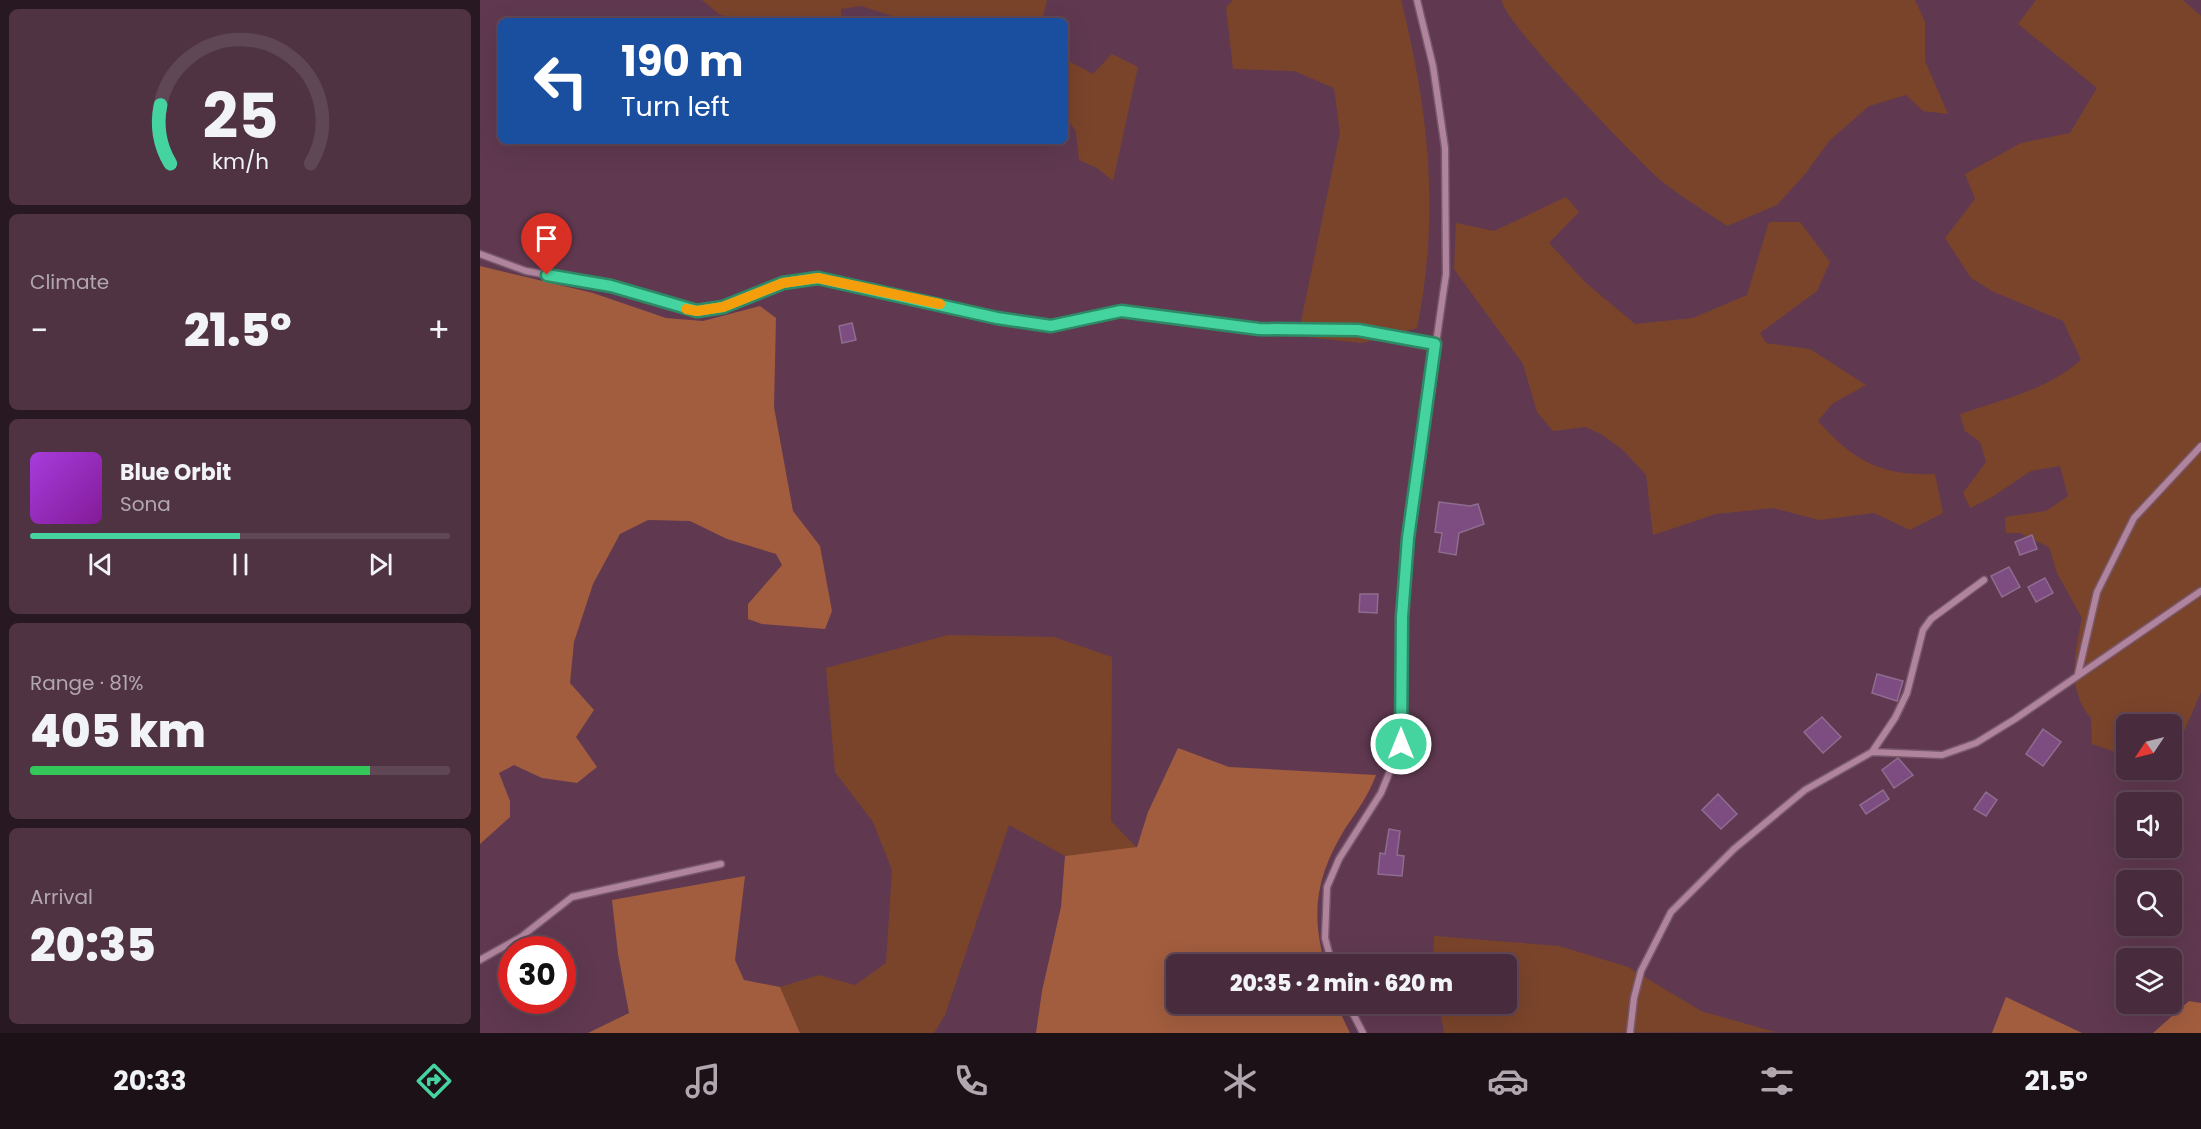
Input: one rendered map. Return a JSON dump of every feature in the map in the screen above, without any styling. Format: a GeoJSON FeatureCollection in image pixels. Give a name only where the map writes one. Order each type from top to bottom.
{"type":"FeatureCollection","features":[{"type":"Feature","properties":{"kind":"street"},"geometry":{"type":"LineString","coordinates":[[1329,954],[1325,938],[1328,886],[1339,859],[1381,793],[1401,744],[1402,617],[1408,538],[1446,274],[1446,148],[1433,66],[1418,0]]}},
{"type":"Feature","properties":{"kind":"street"},"geometry":{"type":"LineString","coordinates":[[480,254],[526,271],[611,286],[697,311],[723,307],[783,283],[818,278],[997,318],[1051,326],[1121,311],[1259,329],[1358,330],[1435,344]]}},
{"type":"Feature","properties":{"kind":"street"},"geometry":{"type":"LineString","coordinates":[[2077,674],[2097,592],[2134,518],[2201,446]]}},
{"type":"Feature","properties":{"kind":"street"},"geometry":{"type":"LineString","coordinates":[[1630,1033],[1634,998],[1641,971],[1671,912],[1734,849],[1805,790],[1872,752],[1895,718],[1907,693],[1923,630],[1931,619],[1984,580]]}},
{"type":"Feature","properties":{"kind":"street"},"geometry":{"type":"LineString","coordinates":[[1872,752],[1917,756],[1942,755],[1976,742],[2015,719],[2077,674],[2201,591]]}},
{"type":"Feature","properties":{"kind":"street"},"geometry":{"type":"LineString","coordinates":[[480,960],[521,937],[573,897],[721,864]]}},
{"type":"Feature","properties":{"kind":"street"},"geometry":{"type":"LineString","coordinates":[[1353,1014],[1362,1033]]}},
{"type":"Feature","properties":{"kind":"shaded area"},"geometry":{"type":"Polygon","coordinates":[[[702,0],[1047,0],[1043,18],[899,18],[861,6],[841,9],[841,18],[738,18],[720,15],[702,0]]]}},
{"type":"Feature","properties":{"kind":"shaded area"},"geometry":{"type":"Polygon","coordinates":[[[1233,0],[1401,0],[1419,82],[1428,163],[1428,244],[1417,328],[1362,343],[1298,336],[1340,133],[1334,88],[1294,71],[1233,69],[1226,7],[1233,0]]]}},
{"type":"Feature","properties":{"kind":"shaded area"},"geometry":{"type":"Polygon","coordinates":[[[1502,0],[1915,0],[1925,22],[1925,61],[1948,114],[1923,111],[1906,95],[1869,106],[1829,141],[1806,173],[1777,205],[1727,226],[1667,185],[1646,166],[1545,60],[1508,13],[1502,0]]]}},
{"type":"Feature","properties":{"kind":"shaded area"},"geometry":{"type":"Polygon","coordinates":[[[2036,0],[2183,0],[2201,16],[2201,692],[2182,736],[2182,714],[2116,714],[2116,752],[2092,744],[2091,718],[2083,707],[2075,683],[2075,657],[2082,618],[2057,573],[2049,547],[2020,533],[2006,533],[2005,517],[2046,511],[2068,496],[2060,466],[2031,471],[1992,497],[1970,508],[1963,493],[1986,462],[1980,442],[1965,431],[1960,414],[2039,386],[2054,379],[2081,360],[2063,321],[1994,292],[1971,278],[1945,238],[1975,199],[1965,174],[2021,143],[2070,133],[2097,88],[2018,24],[2036,0]]]}},
{"type":"Feature","properties":{"kind":"shaded area"},"geometry":{"type":"Polygon","coordinates":[[[1112,54],[1138,67],[1113,181],[1097,168],[1079,160],[1076,132],[1068,120],[1068,61],[1093,74],[1112,54]]]}},
{"type":"Feature","properties":{"kind":"shaded area"},"geometry":{"type":"Polygon","coordinates":[[[1566,197],[1579,212],[1549,243],[1586,283],[1635,324],[1693,318],[1747,295],[1769,222],[1800,222],[1830,262],[1817,291],[1760,333],[1766,343],[1810,349],[1866,385],[1832,404],[1818,421],[1844,446],[1870,463],[1899,472],[1935,474],[1943,513],[1910,530],[1874,513],[1819,520],[1773,508],[1716,514],[1653,535],[1646,475],[1623,450],[1601,434],[1585,427],[1553,431],[1537,412],[1523,364],[1454,269],[1456,223],[1494,231],[1566,197]]]}},
{"type":"Feature","properties":{"kind":"shaded area"},"geometry":{"type":"Polygon","coordinates":[[[480,266],[593,293],[666,318],[703,321],[760,306],[776,318],[774,407],[793,511],[820,546],[832,611],[825,629],[762,624],[748,619],[748,604],[782,565],[776,554],[727,539],[690,521],[648,520],[620,534],[593,584],[574,642],[570,683],[594,710],[576,737],[597,767],[577,783],[542,778],[514,765],[499,773],[510,801],[510,817],[480,844],[480,266]]]}},
{"type":"Feature","properties":{"kind":"shaded area"},"geometry":{"type":"Polygon","coordinates":[[[948,635],[1054,637],[1112,657],[1111,821],[1137,848],[1065,856],[1009,825],[945,1015],[934,1033],[800,1033],[780,987],[819,975],[855,985],[886,963],[892,870],[873,822],[835,772],[826,668],[948,635]]]}},
{"type":"Feature","properties":{"kind":"shaded area"},"geometry":{"type":"Polygon","coordinates":[[[1178,748],[1229,767],[1376,775],[1367,795],[1336,844],[1323,877],[1317,910],[1322,954],[1166,954],[1166,1014],[1341,1014],[1350,1033],[1036,1033],[1042,991],[1061,907],[1065,856],[1137,847],[1148,812],[1178,748]]]}},
{"type":"Feature","properties":{"kind":"shaded area"},"geometry":{"type":"Polygon","coordinates":[[[745,876],[735,960],[744,980],[780,987],[800,1033],[588,1033],[629,1013],[618,954],[612,900],[745,876]]]}},
{"type":"Feature","properties":{"kind":"shaded area"},"geometry":{"type":"Polygon","coordinates":[[[1434,936],[1559,946],[1628,967],[1701,1011],[1775,1032],[1444,1033],[1441,1014],[1517,1014],[1517,954],[1433,954],[1434,936]]]}},
{"type":"Feature","properties":{"kind":"shaded area"},"geometry":{"type":"Polygon","coordinates":[[[2006,997],[2082,1033],[1992,1033],[2006,997]]]}},
{"type":"Feature","properties":{"kind":"shaded area"},"geometry":{"type":"Polygon","coordinates":[[[2189,1001],[2201,1003],[2201,1033],[2153,1033],[2174,1014],[2182,1014],[2182,1007],[2189,1001]]]}},
{"type":"Feature","properties":{"kind":"building"},"geometry":{"type":"Polygon","coordinates":[[[852,323],[856,340],[842,343],[839,326],[852,323]]]}},
{"type":"Feature","properties":{"kind":"building"},"geometry":{"type":"Polygon","coordinates":[[[1439,502],[1470,506],[1478,504],[1484,524],[1459,533],[1456,555],[1439,552],[1442,533],[1435,532],[1439,502]]]}},
{"type":"Feature","properties":{"kind":"building"},"geometry":{"type":"Polygon","coordinates":[[[2032,535],[2037,549],[2020,555],[2015,542],[2032,535]]]}},
{"type":"Feature","properties":{"kind":"building"},"geometry":{"type":"Polygon","coordinates":[[[2009,567],[2020,587],[2002,597],[1991,576],[2009,567]]]}},
{"type":"Feature","properties":{"kind":"building"},"geometry":{"type":"Polygon","coordinates":[[[2045,578],[2053,593],[2036,602],[2028,587],[2045,578]]]}},
{"type":"Feature","properties":{"kind":"building"},"geometry":{"type":"Polygon","coordinates":[[[1360,594],[1378,594],[1377,613],[1359,612],[1360,594]]]}},
{"type":"Feature","properties":{"kind":"building"},"geometry":{"type":"Polygon","coordinates":[[[1877,674],[1903,681],[1897,701],[1872,693],[1877,674]]]}},
{"type":"Feature","properties":{"kind":"building"},"geometry":{"type":"Polygon","coordinates":[[[1822,717],[1841,737],[1823,753],[1804,732],[1822,717]]]}},
{"type":"Feature","properties":{"kind":"building"},"geometry":{"type":"Polygon","coordinates":[[[2043,729],[2061,742],[2043,766],[2026,754],[2043,729]]]}},
{"type":"Feature","properties":{"kind":"building"},"geometry":{"type":"Polygon","coordinates":[[[1898,758],[1913,775],[1894,788],[1882,770],[1898,758]]]}},
{"type":"Feature","properties":{"kind":"building"},"geometry":{"type":"Polygon","coordinates":[[[1883,790],[1889,799],[1866,814],[1860,805],[1883,790]]]}},
{"type":"Feature","properties":{"kind":"building"},"geometry":{"type":"Polygon","coordinates":[[[1986,792],[1997,800],[1986,816],[1974,809],[1986,792]]]}},
{"type":"Feature","properties":{"kind":"building"},"geometry":{"type":"Polygon","coordinates":[[[1718,794],[1737,814],[1721,829],[1702,810],[1718,794]]]}},
{"type":"Feature","properties":{"kind":"building"},"geometry":{"type":"Polygon","coordinates":[[[1389,829],[1400,831],[1397,855],[1404,856],[1402,876],[1378,874],[1380,853],[1385,854],[1389,829]]]}},
{"type":"Feature","properties":{"kind":"slow traffic"},"geometry":{"type":"LineString","coordinates":[[686,309],[697,311],[723,307],[783,283],[818,278],[940,304]]}},
{"type":"Feature","properties":{"kind":"route"},"geometry":{"type":"LineString","coordinates":[[547,275],[611,286],[697,311],[723,307],[783,283],[818,278],[997,318],[1051,326],[1098,314],[1121,311],[1259,329],[1358,330],[1435,344],[1408,538],[1402,617],[1401,744]]}}]}
